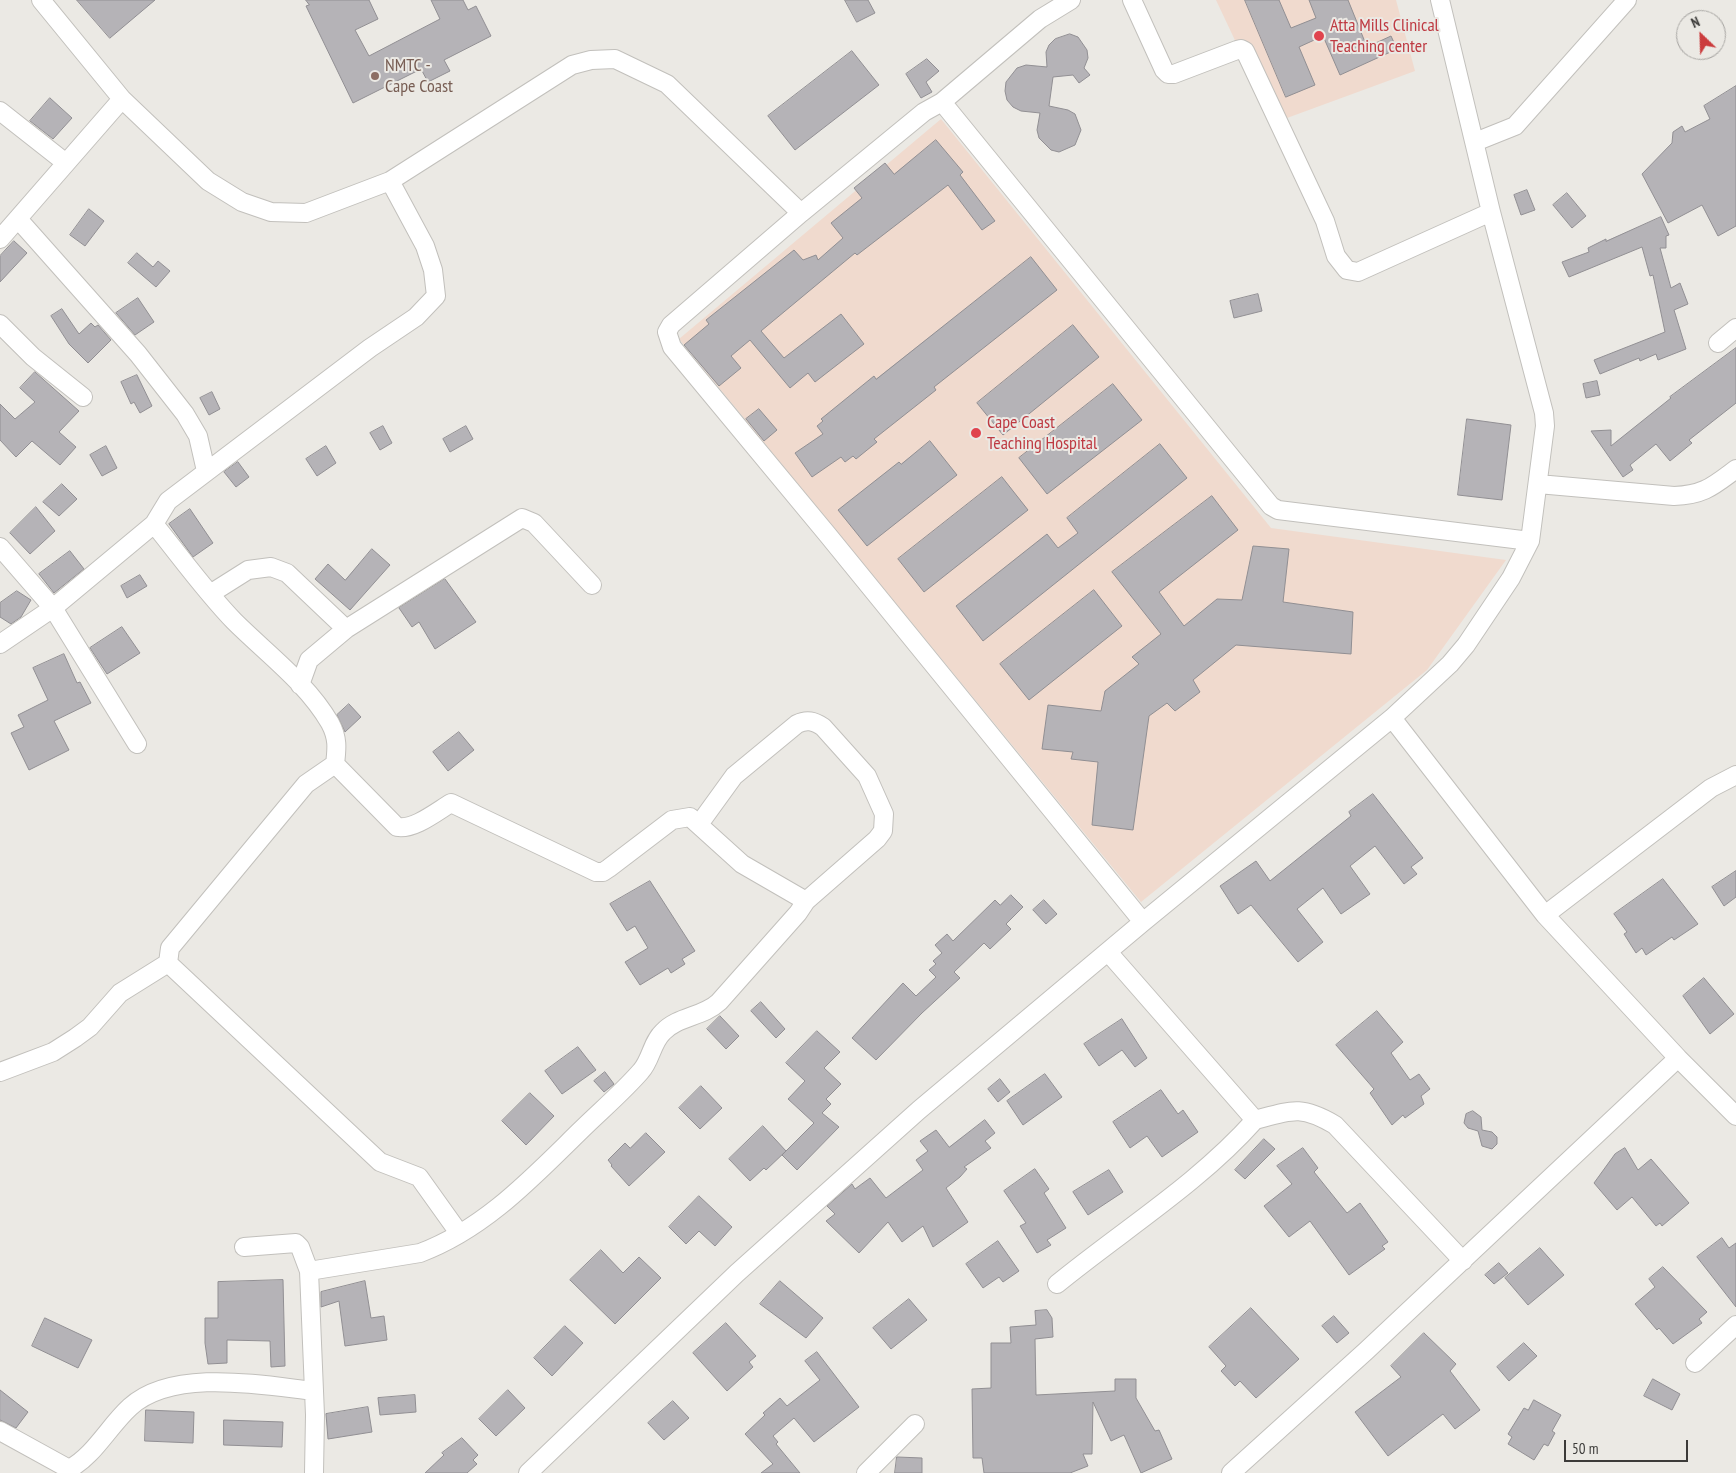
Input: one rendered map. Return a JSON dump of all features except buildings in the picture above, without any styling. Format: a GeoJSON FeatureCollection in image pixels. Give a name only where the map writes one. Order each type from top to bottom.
{"type":"FeatureCollection","features":[{"type":"Feature","properties":{"kind":"street"},"geometry":{"type":"LineString","coordinates":[[41,0],[122,99],[208,182],[242,202],[271,212],[306,213],[390,182],[572,65],[591,60],[615,59],[668,84],[801,213]]}},
{"type":"Feature","properties":{"kind":"street"},"geometry":{"type":"LineString","coordinates":[[1071,0],[1040,19],[942,102],[924,112],[801,213],[671,324],[667,332],[672,347],[1143,922]]}},
{"type":"Feature","properties":{"kind":"street"},"geometry":{"type":"LineString","coordinates":[[1132,0],[1168,74],[1174,74],[1237,50],[1245,51],[1325,221],[1336,256],[1347,270],[1358,272],[1491,212]]}},
{"type":"Feature","properties":{"kind":"street"},"geometry":{"type":"LineString","coordinates":[[528,1473],[766,1247],[919,1110],[1143,922],[1392,718],[1466,645],[1511,578],[1530,541],[1546,426],[1491,212],[1440,0]]}},
{"type":"Feature","properties":{"kind":"street"},"geometry":{"type":"LineString","coordinates":[[1475,142],[1515,126],[1627,0]]}},
{"type":"Feature","properties":{"kind":"street"},"geometry":{"type":"LineString","coordinates":[[0,239],[122,99]]}},
{"type":"Feature","properties":{"kind":"street"},"geometry":{"type":"LineString","coordinates":[[942,102],[1271,506],[1278,510],[1530,541]]}},
{"type":"Feature","properties":{"kind":"street"},"geometry":{"type":"LineString","coordinates":[[0,111],[66,163]]}},
{"type":"Feature","properties":{"kind":"street"},"geometry":{"type":"LineString","coordinates":[[0,644],[53,608],[154,524],[164,504],[370,348],[416,318],[436,296],[434,270],[424,246],[390,182]]}},
{"type":"Feature","properties":{"kind":"street"},"geometry":{"type":"LineString","coordinates":[[18,219],[138,354],[185,414],[198,436],[206,471]]}},
{"type":"Feature","properties":{"kind":"street"},"geometry":{"type":"LineString","coordinates":[[0,324],[33,356],[83,397]]}},
{"type":"Feature","properties":{"kind":"street"},"geometry":{"type":"LineString","coordinates":[[1718,343],[1736,328]]}},
{"type":"Feature","properties":{"kind":"street"},"geometry":{"type":"LineString","coordinates":[[1538,484],[1674,496],[1694,496],[1736,469]]}},
{"type":"Feature","properties":{"kind":"street"},"geometry":{"type":"LineString","coordinates":[[300,685],[309,660],[346,629],[522,518],[534,522],[592,585]]}},
{"type":"Feature","properties":{"kind":"street"},"geometry":{"type":"LineString","coordinates":[[0,1072],[53,1052],[75,1038],[90,1027],[120,993],[168,962],[170,948],[306,784],[335,764],[337,747],[333,729],[300,685],[241,628],[210,594],[154,524]]}},
{"type":"Feature","properties":{"kind":"street"},"geometry":{"type":"LineString","coordinates":[[0,547],[53,608],[137,744]]}},
{"type":"Feature","properties":{"kind":"street"},"geometry":{"type":"LineString","coordinates":[[210,594],[248,570],[271,567],[287,573],[346,629]]}},
{"type":"Feature","properties":{"kind":"street"},"geometry":{"type":"LineString","coordinates":[[1392,718],[1545,915],[1678,1058],[1736,1116]]}},
{"type":"Feature","properties":{"kind":"street"},"geometry":{"type":"LineString","coordinates":[[309,1271],[420,1253],[437,1247],[489,1216],[514,1196],[642,1070],[658,1036],[664,1030],[703,1013],[719,1002],[798,913],[806,901],[877,840],[883,831],[885,821],[884,814],[866,776],[823,727],[815,721],[804,720],[734,776],[700,823]]}},
{"type":"Feature","properties":{"kind":"street"},"geometry":{"type":"LineString","coordinates":[[335,764],[397,828],[412,825],[451,803],[596,872],[603,872],[609,868],[672,820],[690,817],[700,823],[725,851],[742,864],[806,901]]}},
{"type":"Feature","properties":{"kind":"street"},"geometry":{"type":"LineString","coordinates":[[1545,915],[1710,788],[1736,774]]}},
{"type":"Feature","properties":{"kind":"street"},"geometry":{"type":"LineString","coordinates":[[1108,952],[1255,1120]]}},
{"type":"Feature","properties":{"kind":"street"},"geometry":{"type":"LineString","coordinates":[[168,962],[380,1162],[419,1177],[459,1233]]}},
{"type":"Feature","properties":{"kind":"street"},"geometry":{"type":"LineString","coordinates":[[1231,1473],[1463,1261],[1678,1058]]}},
{"type":"Feature","properties":{"kind":"street"},"geometry":{"type":"LineString","coordinates":[[1057,1284],[1095,1253],[1129,1230],[1216,1160],[1231,1147],[1255,1120],[1288,1111],[1303,1110],[1335,1125],[1463,1261]]}},
{"type":"Feature","properties":{"kind":"street"},"geometry":{"type":"LineString","coordinates":[[244,1247],[296,1243],[300,1247],[309,1271],[314,1391],[314,1473]]}},
{"type":"Feature","properties":{"kind":"street"},"geometry":{"type":"LineString","coordinates":[[1695,1363],[1736,1325]]}},
{"type":"Feature","properties":{"kind":"street"},"geometry":{"type":"LineString","coordinates":[[0,1431],[69,1469],[77,1465],[114,1422],[137,1401],[152,1392],[196,1383],[255,1384],[314,1391]]}},
{"type":"Feature","properties":{"kind":"street"},"geometry":{"type":"LineString","coordinates":[[866,1473],[915,1424]]}},
{"type":"Feature","properties":{"kind":"shaded area","name":"Atta Mills Clinical Teaching center"},"geometry":{"type":"Polygon","coordinates":[[[1216,0],[1396,0],[1415,71],[1287,118],[1265,104],[1216,0]]]}},
{"type":"Feature","properties":{"kind":"shaded area","name":"Cape Coast Teaching Hospital"},"geometry":{"type":"Polygon","coordinates":[[[941,119],[1271,528],[1506,560],[1427,670],[1141,902],[679,339],[941,119]]]}},
{"type":"Feature","properties":{"kind":"place","name":"Atta Mills Clinical Teaching center"},"geometry":{"type":"Point","coordinates":[1319,36]}},
{"type":"Feature","properties":{"kind":"place","name":"NMTC - Cape Coast"},"geometry":{"type":"Point","coordinates":[375,76]}},
{"type":"Feature","properties":{"kind":"place","name":"Cape Coast Teaching Hospital"},"geometry":{"type":"Point","coordinates":[976,433]}}]}
